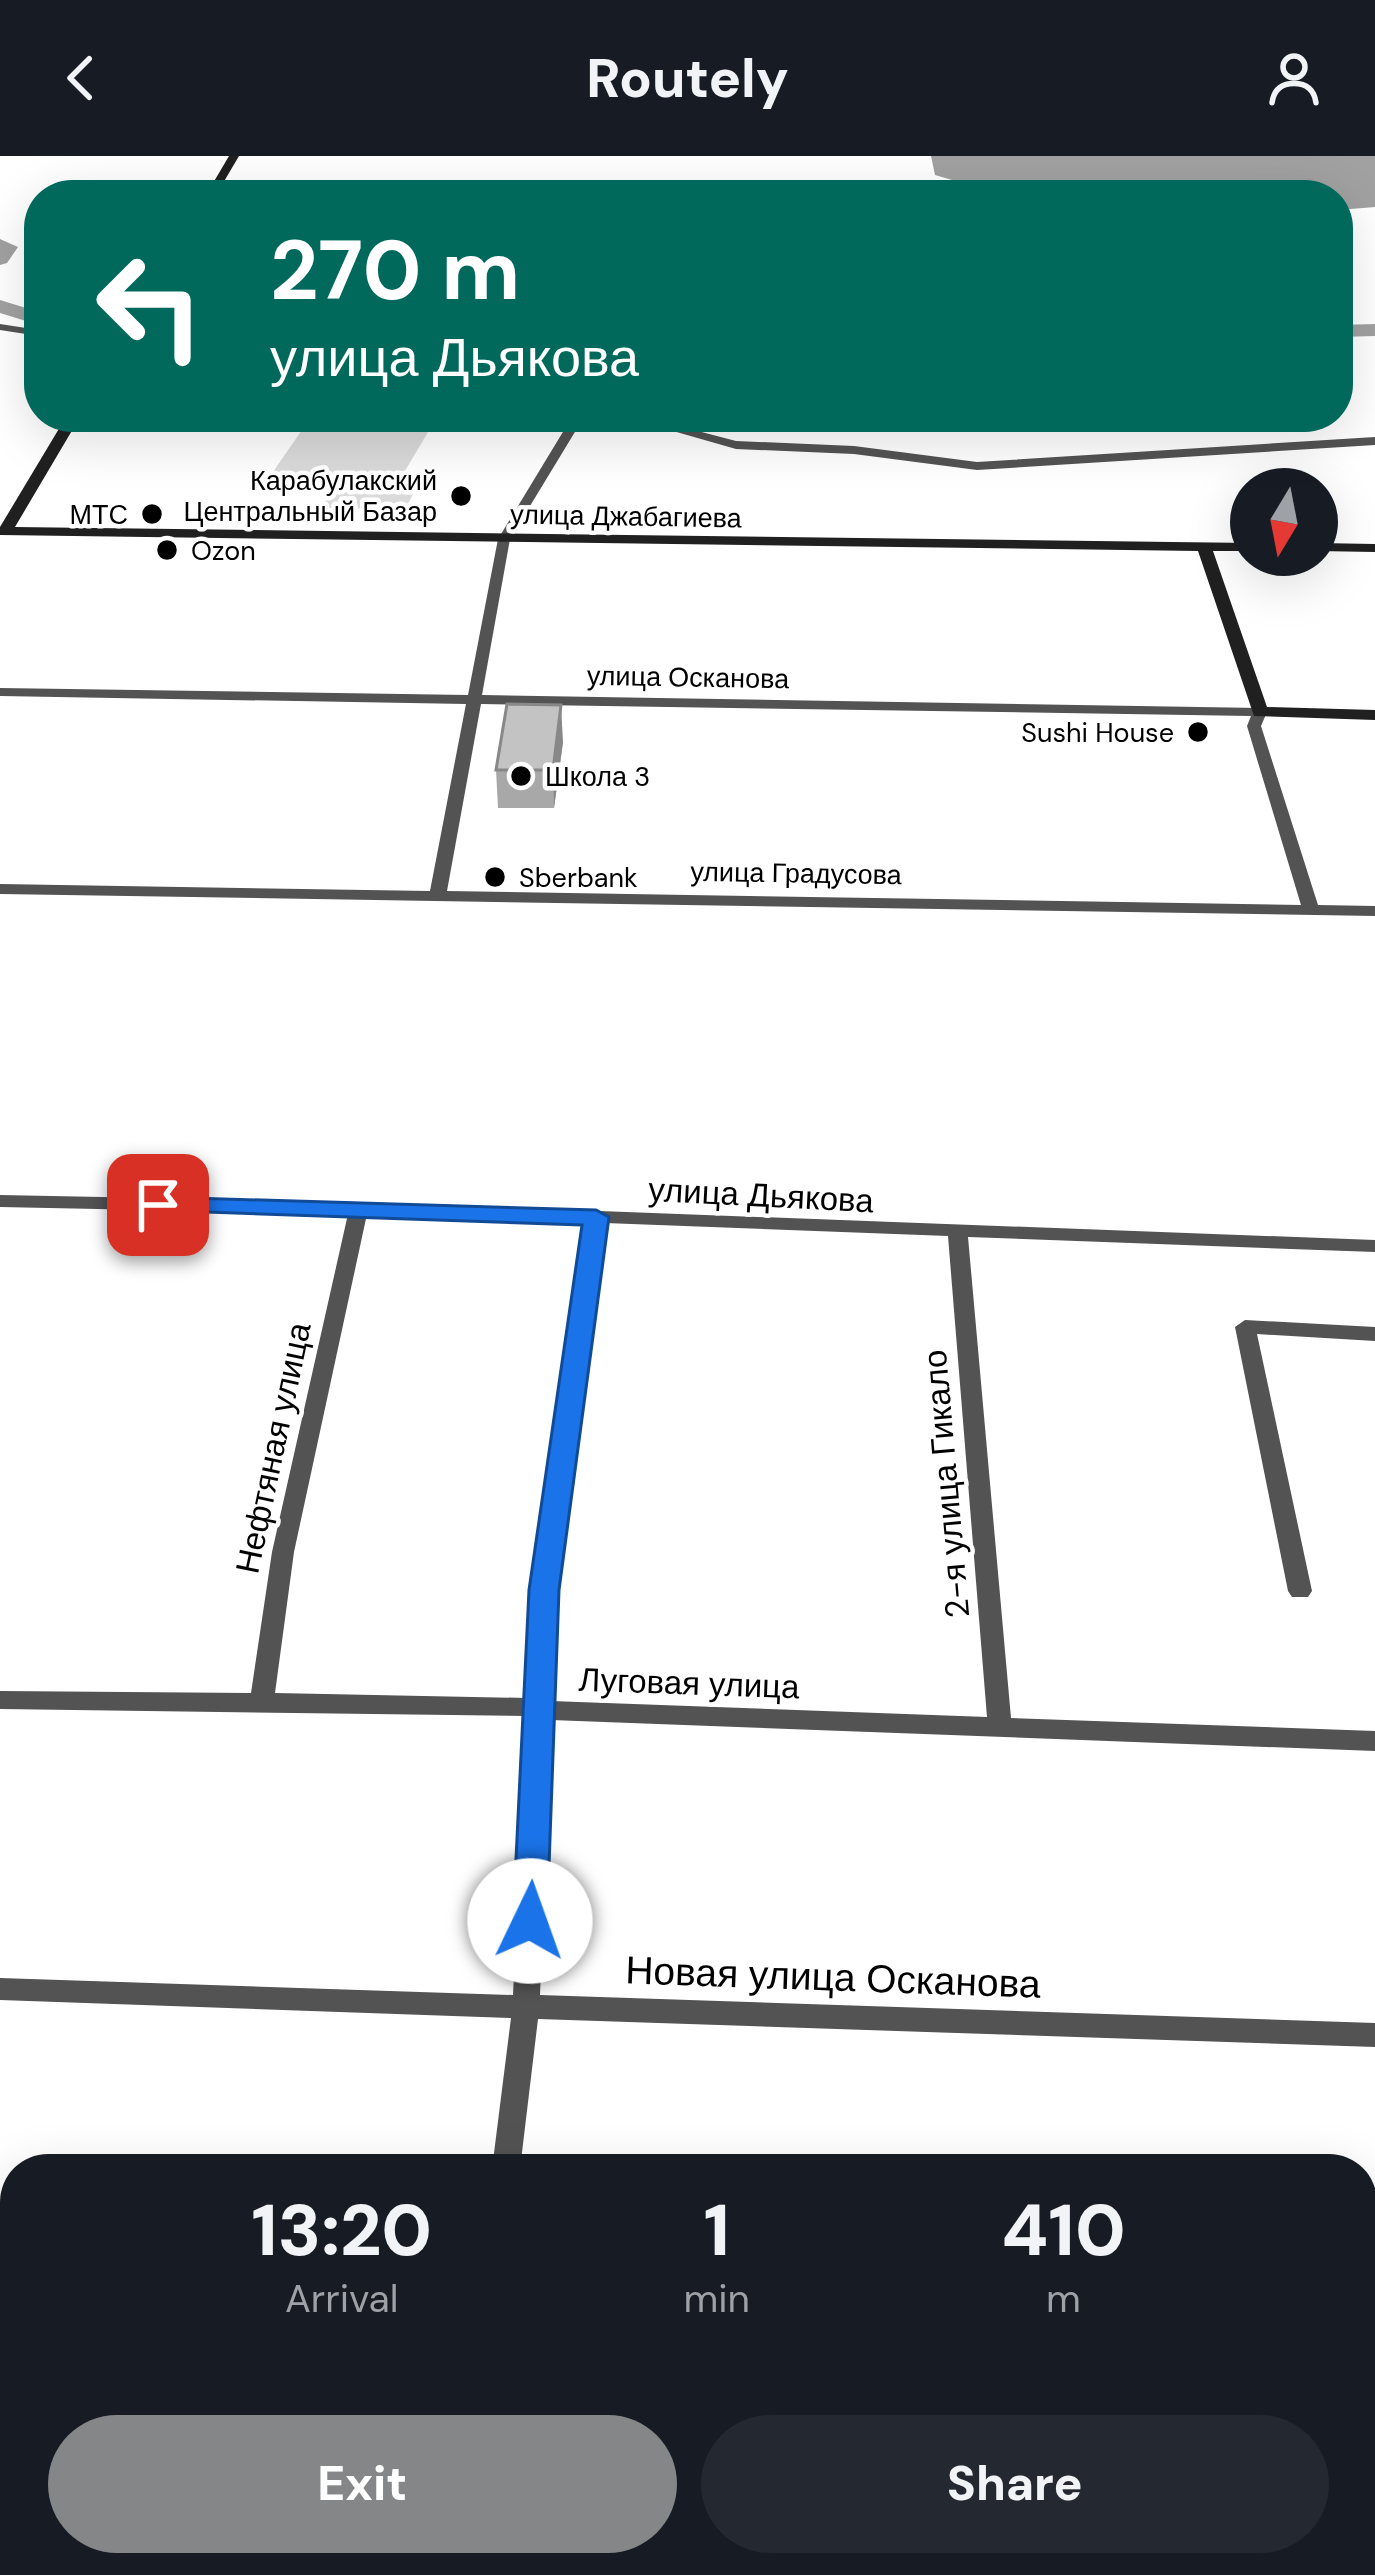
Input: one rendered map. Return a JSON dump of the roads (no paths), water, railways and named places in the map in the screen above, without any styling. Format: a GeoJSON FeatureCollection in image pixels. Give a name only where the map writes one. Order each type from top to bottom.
{"type":"FeatureCollection","features":[{"type":"Feature","properties":{"kind":"main road"},"geometry":{"type":"LineString","coordinates":[[2,531],[64,432]]}},
{"type":"Feature","properties":{"kind":"main road","name":"улица Джабагиева"},"geometry":{"type":"LineString","coordinates":[[2,531],[1230,547]]}},
{"type":"Feature","properties":{"kind":"main road"},"geometry":{"type":"LineString","coordinates":[[1204,547],[1260,712]]}},
{"type":"Feature","properties":{"kind":"main road"},"geometry":{"type":"LineString","coordinates":[[1338,548],[1375,548]]}},
{"type":"Feature","properties":{"kind":"main road","name":"улица Осканова"},"geometry":{"type":"LineString","coordinates":[[1260,712],[1375,715]]}},
{"type":"Feature","properties":{"kind":"street"},"geometry":{"type":"LineString","coordinates":[[438,894],[504,538],[569,432]]}},
{"type":"Feature","properties":{"kind":"street"},"geometry":{"type":"LineString","coordinates":[[687,432],[736,445],[854,450],[977,466],[1375,441]]}},
{"type":"Feature","properties":{"kind":"street","name":"улица Осканова"},"geometry":{"type":"LineString","coordinates":[[0,692],[1260,712]]}},
{"type":"Feature","properties":{"kind":"street"},"geometry":{"type":"LineString","coordinates":[[1260,712],[1253,726],[1310,908]]}},
{"type":"Feature","properties":{"kind":"street","name":"улица Градусова"},"geometry":{"type":"LineString","coordinates":[[0,890],[1375,910]]}},
{"type":"Feature","properties":{"kind":"street","name":"улица Дьякова"},"geometry":{"type":"LineString","coordinates":[[0,1202],[359,1208],[1375,1246]]}},
{"type":"Feature","properties":{"kind":"street","name":"Нефтяная улица"},"geometry":{"type":"LineString","coordinates":[[262,1702],[283,1552],[359,1208]]}},
{"type":"Feature","properties":{"kind":"street"},"geometry":{"type":"LineString","coordinates":[[508,2154],[526,2005],[544,1590],[596,1217]]}},
{"type":"Feature","properties":{"kind":"street","name":"2-я улица Гикало"},"geometry":{"type":"LineString","coordinates":[[958,1233],[1000,1728]]}},
{"type":"Feature","properties":{"kind":"street"},"geometry":{"type":"LineString","coordinates":[[1300,1591],[1245,1327],[1375,1334]]}},
{"type":"Feature","properties":{"kind":"street","name":"Луговая улица"},"geometry":{"type":"LineString","coordinates":[[0,1700],[520,1706],[1375,1741]]}},
{"type":"Feature","properties":{"kind":"street","name":"Новая улица Осканова"},"geometry":{"type":"LineString","coordinates":[[0,1990],[1375,2035]]}},
{"type":"Feature","properties":{"kind":"waterway"},"geometry":{"type":"LineString","coordinates":[[0,245],[8,247],[0,259]]}},
{"type":"Feature","properties":{"kind":"waterway"},"geometry":{"type":"LineString","coordinates":[[0,306],[24,314]]}},
{"type":"Feature","properties":{"kind":"waterway"},"geometry":{"type":"LineString","coordinates":[[1353,331],[1375,330]]}},
{"type":"Feature","properties":{"kind":"place","name":"Карабулакский Центральный Базар"},"geometry":{"type":"Point","coordinates":[461,496]}},
{"type":"Feature","properties":{"kind":"place","name":"МТС"},"geometry":{"type":"Point","coordinates":[152,514]}},
{"type":"Feature","properties":{"kind":"place","name":"Ozon"},"geometry":{"type":"Point","coordinates":[167,550]}},
{"type":"Feature","properties":{"kind":"place","name":"Sushi House"},"geometry":{"type":"Point","coordinates":[1198,732]}},
{"type":"Feature","properties":{"kind":"place","name":"Школа 3"},"geometry":{"type":"Point","coordinates":[521,776]}},
{"type":"Feature","properties":{"kind":"place","name":"Sberbank"},"geometry":{"type":"Point","coordinates":[495,877]}}]}
